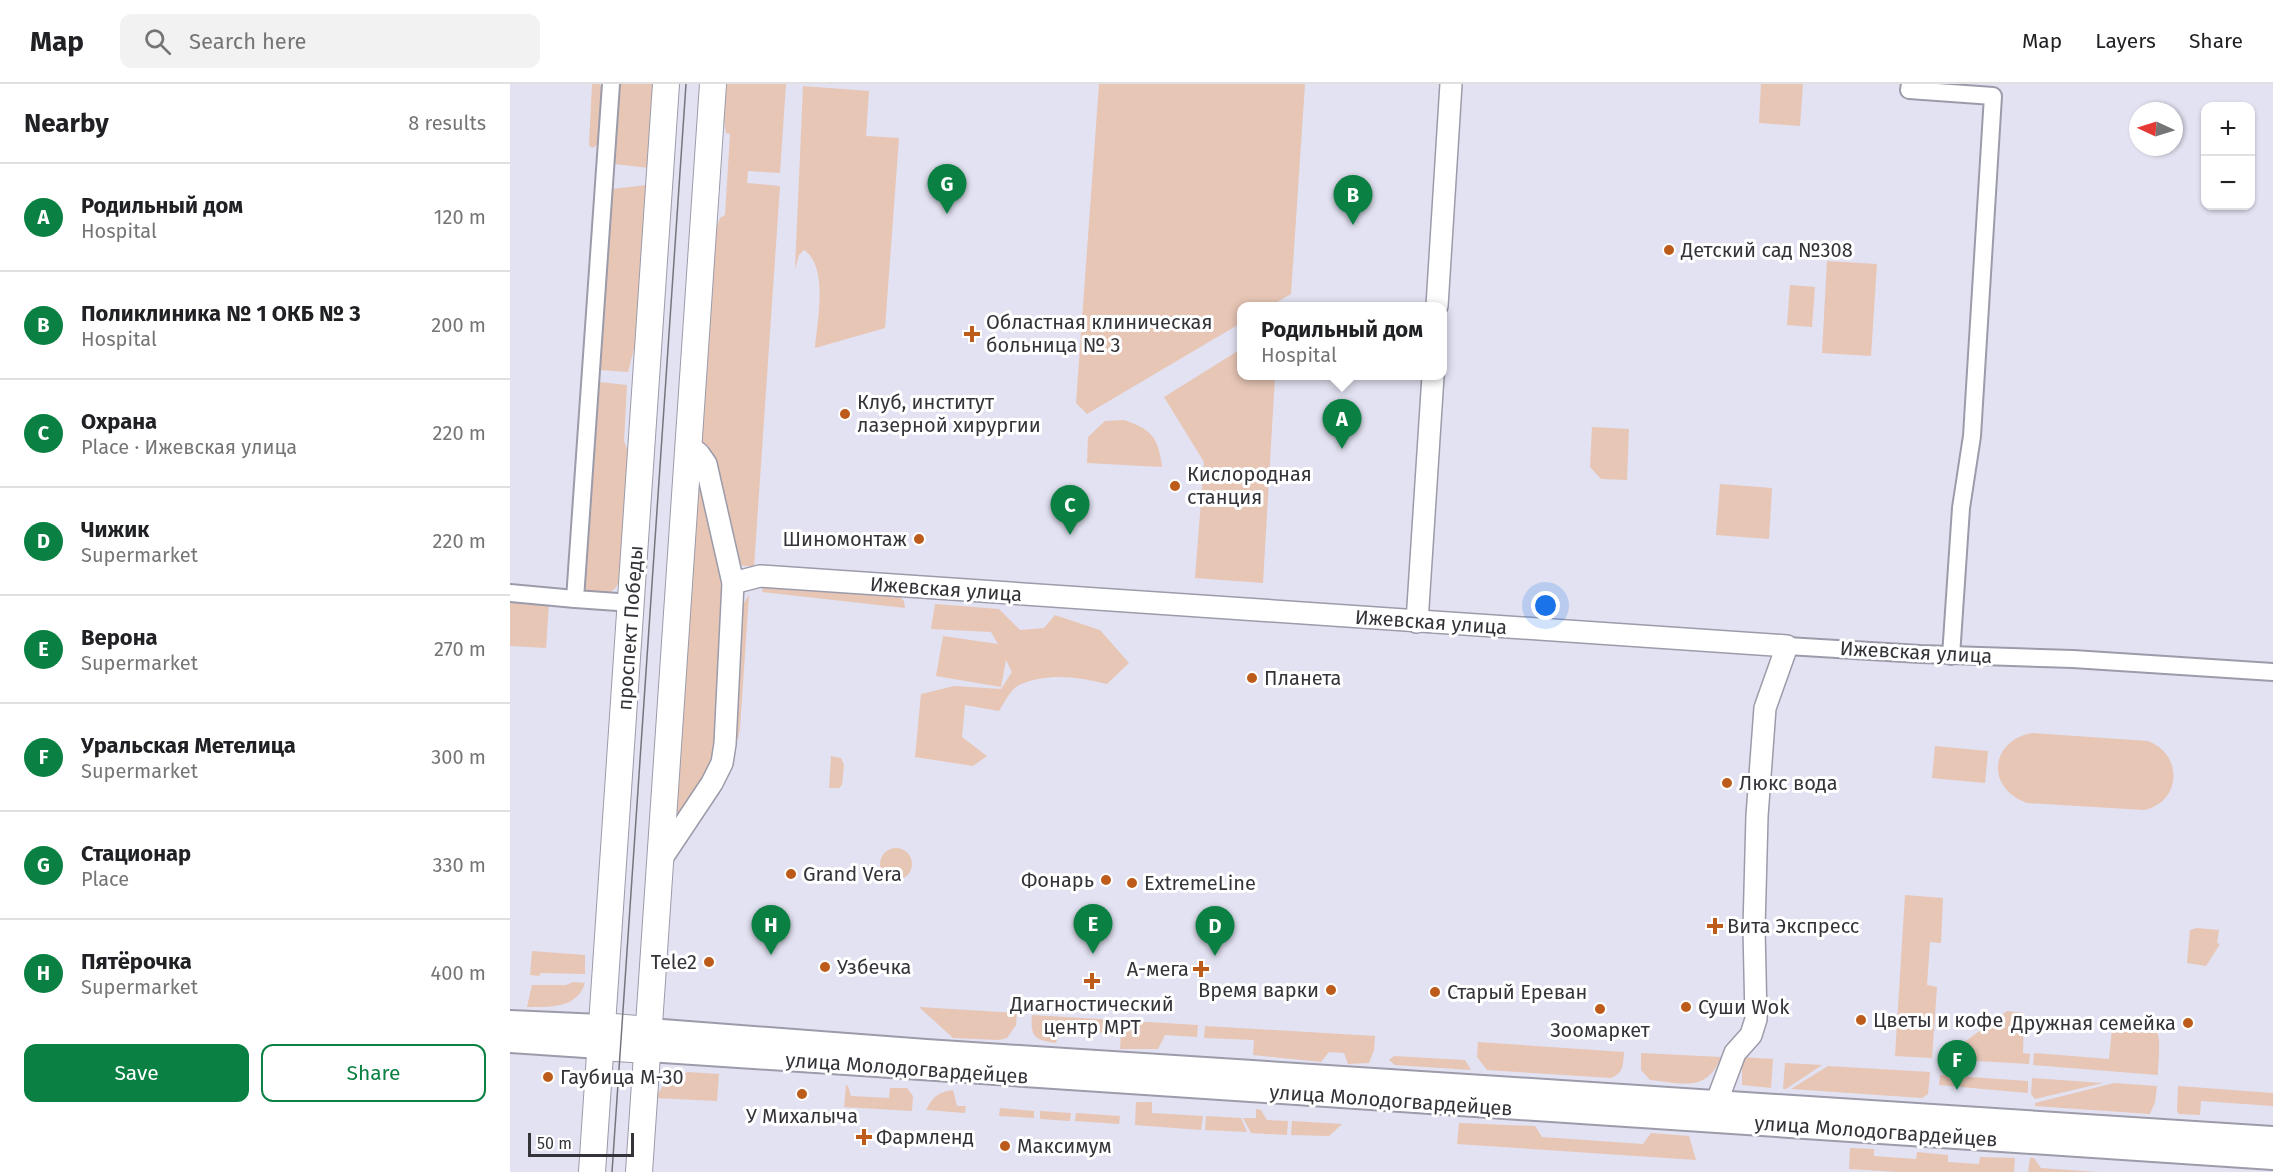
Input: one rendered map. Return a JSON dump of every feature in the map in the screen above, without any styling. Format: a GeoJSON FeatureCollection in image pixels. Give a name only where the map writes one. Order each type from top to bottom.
{"type":"FeatureCollection","features":[{"type":"Feature","properties":{"kind":"main road","name":"проспект Победы"},"geometry":{"type":"LineString","coordinates":[[592,1172],[666,84]]}},
{"type":"Feature","properties":{"kind":"main road"},"geometry":{"type":"LineString","coordinates":[[639,1172],[713,84]]}},
{"type":"Feature","properties":{"kind":"main road","name":"улица Молодогвардейцев"},"geometry":{"type":"LineString","coordinates":[[510,1022],[601,1037],[1716,1111],[2273,1158]]}},
{"type":"Feature","properties":{"kind":"main road","name":"улица Молодогвардейцев"},"geometry":{"type":"LineString","coordinates":[[510,1041],[601,1037]]}},
{"type":"Feature","properties":{"kind":"main road","name":"улица Молодогвардейцев"},"geometry":{"type":"LineString","coordinates":[[1716,1111],[2273,1138]]}},
{"type":"Feature","properties":{"kind":"street"},"geometry":{"type":"LineString","coordinates":[[575,599],[611,84]]}},
{"type":"Feature","properties":{"kind":"street"},"geometry":{"type":"LineString","coordinates":[[1437,302],[1450,84]]}},
{"type":"Feature","properties":{"kind":"street"},"geometry":{"type":"LineString","coordinates":[[1910,84],[1909,90],[1993,96],[1972,436],[1961,508],[1951,656]]}},
{"type":"Feature","properties":{"kind":"street"},"geometry":{"type":"LineString","coordinates":[[1417,622],[1432,380]]}},
{"type":"Feature","properties":{"kind":"street"},"geometry":{"type":"LineString","coordinates":[[660,861],[712,783],[722,763],[733,606],[733,583],[706,464],[688,445]]}},
{"type":"Feature","properties":{"kind":"street","name":"Ижевская улица"},"geometry":{"type":"LineString","coordinates":[[733,583],[760,576],[1787,646],[1951,656],[1969,654],[2073,658],[2273,672]]}},
{"type":"Feature","properties":{"kind":"street"},"geometry":{"type":"LineString","coordinates":[[510,593],[632,603]]}},
{"type":"Feature","properties":{"kind":"street"},"geometry":{"type":"LineString","coordinates":[[1716,1111],[1735,1053],[1751,1035],[1756,1019],[1754,927],[1757,816],[1765,708],[1787,646]]}},
{"type":"Feature","properties":{"kind":"shaded area"},"geometry":{"type":"Polygon","coordinates":[[[592,84],[599,84],[603,88],[599,144],[592,148],[589,145],[592,84]]]}},
{"type":"Feature","properties":{"kind":"shaded area"},"geometry":{"type":"Polygon","coordinates":[[[619,84],[654,84],[649,168],[614,164],[619,84]]]}},
{"type":"Feature","properties":{"kind":"shaded area"},"geometry":{"type":"Polygon","coordinates":[[[725,84],[786,84],[780,173],[748,171],[747,183],[780,186],[754,567],[738,565],[734,558],[709,447],[702,442],[715,232],[720,218],[725,215],[730,134],[726,133],[723,115],[725,84]]]}},
{"type":"Feature","properties":{"kind":"shaded area"},"geometry":{"type":"Polygon","coordinates":[[[1099,84],[1305,84],[1291,294],[1277,302],[1237,302],[1237,325],[1087,414],[1076,403],[1099,84]]]}},
{"type":"Feature","properties":{"kind":"shaded area"},"geometry":{"type":"Polygon","coordinates":[[[1761,84],[1803,84],[1800,126],[1759,123],[1761,84]]]}},
{"type":"Feature","properties":{"kind":"shaded area"},"geometry":{"type":"Polygon","coordinates":[[[803,86],[869,91],[866,136],[899,138],[885,328],[815,348],[820,295],[817,268],[812,258],[804,250],[799,255],[795,269],[803,86]]]}},
{"type":"Feature","properties":{"kind":"shaded area"},"geometry":{"type":"Polygon","coordinates":[[[647,185],[637,337],[628,372],[600,370],[612,189],[647,185]]]}},
{"type":"Feature","properties":{"kind":"shaded area"},"geometry":{"type":"Polygon","coordinates":[[[1827,261],[1877,264],[1871,356],[1822,353],[1827,261]]]}},
{"type":"Feature","properties":{"kind":"shaded area"},"geometry":{"type":"Polygon","coordinates":[[[1790,285],[1815,287],[1812,327],[1787,325],[1790,285]]]}},
{"type":"Feature","properties":{"kind":"shaded area"},"geometry":{"type":"Polygon","coordinates":[[[1237,351],[1237,380],[1275,380],[1263,583],[1195,578],[1204,462],[1164,397],[1237,351]]]}},
{"type":"Feature","properties":{"kind":"shaded area"},"geometry":{"type":"Polygon","coordinates":[[[599,382],[627,385],[624,441],[629,454],[619,582],[610,592],[588,594],[584,584],[599,382]]]}},
{"type":"Feature","properties":{"kind":"shaded area"},"geometry":{"type":"Polygon","coordinates":[[[1124,420],[1142,427],[1152,436],[1156,442],[1162,467],[1087,463],[1088,437],[1105,421],[1124,420]]]}},
{"type":"Feature","properties":{"kind":"shaded area"},"geometry":{"type":"Polygon","coordinates":[[[1592,427],[1629,429],[1627,480],[1601,479],[1590,467],[1592,427]]]}},
{"type":"Feature","properties":{"kind":"shaded area"},"geometry":{"type":"Polygon","coordinates":[[[699,476],[725,591],[713,767],[675,825],[699,476]]]}},
{"type":"Feature","properties":{"kind":"shaded area"},"geometry":{"type":"Polygon","coordinates":[[[1720,484],[1772,488],[1769,539],[1716,535],[1720,484]]]}},
{"type":"Feature","properties":{"kind":"shaded area"},"geometry":{"type":"Polygon","coordinates":[[[763,586],[897,594],[904,601],[905,608],[762,592],[763,586]]]}},
{"type":"Feature","properties":{"kind":"shaded area"},"geometry":{"type":"Polygon","coordinates":[[[749,595],[738,739],[736,736],[742,606],[749,595]]]}},
{"type":"Feature","properties":{"kind":"shaded area"},"geometry":{"type":"Polygon","coordinates":[[[510,601],[549,603],[546,648],[510,646],[510,601]]]}},
{"type":"Feature","properties":{"kind":"shaded area"},"geometry":{"type":"Polygon","coordinates":[[[935,604],[999,609],[1020,630],[1044,628],[1055,615],[1100,630],[1129,663],[1107,684],[1086,679],[1041,678],[1016,687],[999,711],[965,705],[962,737],[987,756],[973,766],[915,757],[921,694],[954,686],[1001,689],[1012,672],[1006,660],[1001,687],[936,676],[943,636],[998,644],[991,632],[931,629],[935,604]]]}},
{"type":"Feature","properties":{"kind":"shaded area"},"geometry":{"type":"Polygon","coordinates":[[[2032,733],[2148,741],[2160,748],[2168,757],[2172,767],[2171,788],[2165,798],[2144,810],[2027,803],[2004,787],[1999,777],[1998,766],[2007,745],[2032,733]]]}},
{"type":"Feature","properties":{"kind":"shaded area"},"geometry":{"type":"Polygon","coordinates":[[[1935,746],[1988,751],[1985,783],[1932,778],[1935,746]]]}},
{"type":"Feature","properties":{"kind":"shaded area"},"geometry":{"type":"Polygon","coordinates":[[[831,756],[841,758],[844,765],[842,785],[839,788],[829,788],[831,756]]]}},
{"type":"Feature","properties":{"kind":"shaded area"},"geometry":{"type":"Polygon","coordinates":[[[896,848],[907,853],[912,864],[907,875],[896,880],[885,875],[880,864],[885,853],[896,848]]]}},
{"type":"Feature","properties":{"kind":"shaded area"},"geometry":{"type":"Polygon","coordinates":[[[1905,895],[1943,898],[1941,943],[1930,942],[1927,985],[1937,987],[1932,1058],[1895,1056],[1905,895]]]}},
{"type":"Feature","properties":{"kind":"shaded area"},"geometry":{"type":"Polygon","coordinates":[[[2197,928],[2219,930],[2217,943],[2220,944],[2206,966],[2187,963],[2190,930],[2197,928]]]}},
{"type":"Feature","properties":{"kind":"shaded area"},"geometry":{"type":"Polygon","coordinates":[[[532,951],[585,955],[585,974],[540,973],[540,976],[530,975],[532,951]]]}},
{"type":"Feature","properties":{"kind":"shaded area"},"geometry":{"type":"Polygon","coordinates":[[[573,982],[585,983],[576,998],[569,1002],[553,1006],[527,1007],[532,985],[566,985],[573,982]]]}},
{"type":"Feature","properties":{"kind":"shaded area"},"geometry":{"type":"Polygon","coordinates":[[[919,1007],[1017,1013],[1016,1025],[1007,1038],[999,1040],[953,1038],[919,1007]]]}},
{"type":"Feature","properties":{"kind":"shaded area"},"geometry":{"type":"Polygon","coordinates":[[[2007,1011],[2024,1013],[2023,1053],[2030,1054],[2029,1064],[1941,1059],[2007,1011]]]}},
{"type":"Feature","properties":{"kind":"shaded area"},"geometry":{"type":"Polygon","coordinates":[[[1032,1015],[1198,1025],[1197,1037],[1165,1035],[1158,1049],[1120,1049],[1121,1034],[1060,1030],[1056,1043],[1035,1036],[1032,1028],[1032,1015]]]}},
{"type":"Feature","properties":{"kind":"shaded area"},"geometry":{"type":"Polygon","coordinates":[[[2113,1019],[2142,1023],[2156,1030],[2159,1037],[2158,1075],[2033,1065],[2034,1053],[2109,1059],[2113,1019]]]}},
{"type":"Feature","properties":{"kind":"shaded area"},"geometry":{"type":"Polygon","coordinates":[[[1205,1026],[1375,1036],[1374,1050],[1369,1063],[1348,1064],[1344,1053],[1329,1052],[1321,1062],[1253,1055],[1254,1040],[1204,1038],[1205,1026]]]}},
{"type":"Feature","properties":{"kind":"shaded area"},"geometry":{"type":"Polygon","coordinates":[[[1478,1042],[1624,1052],[1623,1064],[1621,1071],[1611,1078],[1487,1070],[1477,1057],[1478,1042]]]}},
{"type":"Feature","properties":{"kind":"shaded area"},"geometry":{"type":"Polygon","coordinates":[[[1641,1053],[1721,1057],[1715,1068],[1701,1081],[1683,1084],[1650,1080],[1641,1070],[1641,1053]]]}},
{"type":"Feature","properties":{"kind":"shaded area"},"geometry":{"type":"Polygon","coordinates":[[[1394,1056],[1465,1060],[1471,1070],[1395,1065],[1389,1060],[1394,1056]]]}},
{"type":"Feature","properties":{"kind":"shaded area"},"geometry":{"type":"Polygon","coordinates":[[[1742,1057],[1773,1059],[1771,1088],[1742,1085],[1742,1057]]]}},
{"type":"Feature","properties":{"kind":"shaded area"},"geometry":{"type":"Polygon","coordinates":[[[1785,1063],[1822,1065],[1783,1089],[1785,1063]]]}},
{"type":"Feature","properties":{"kind":"shaded area"},"geometry":{"type":"Polygon","coordinates":[[[1828,1066],[1930,1072],[1928,1094],[1922,1098],[1791,1089],[1828,1066]]]}},
{"type":"Feature","properties":{"kind":"shaded area"},"geometry":{"type":"Polygon","coordinates":[[[688,1072],[719,1074],[717,1101],[655,1098],[667,1080],[688,1072]]]}},
{"type":"Feature","properties":{"kind":"shaded area"},"geometry":{"type":"Polygon","coordinates":[[[1940,1075],[2028,1081],[2028,1093],[1939,1085],[1940,1075]]]}},
{"type":"Feature","properties":{"kind":"shaded area"},"geometry":{"type":"Polygon","coordinates":[[[2032,1078],[2103,1083],[2035,1099],[2031,1094],[2032,1078]]]}},
{"type":"Feature","properties":{"kind":"shaded area"},"geometry":{"type":"Polygon","coordinates":[[[2114,1083],[2157,1086],[2155,1102],[2150,1114],[2035,1106],[2035,1103],[2114,1083]]]}},
{"type":"Feature","properties":{"kind":"shaded area"},"geometry":{"type":"Polygon","coordinates":[[[846,1085],[851,1096],[889,1098],[890,1088],[907,1088],[913,1096],[912,1111],[844,1107],[846,1085]]]}},
{"type":"Feature","properties":{"kind":"shaded area"},"geometry":{"type":"Polygon","coordinates":[[[2178,1086],[2273,1093],[2273,1106],[2201,1101],[2200,1115],[2179,1114],[2177,1111],[2178,1086]]]}},
{"type":"Feature","properties":{"kind":"shaded area"},"geometry":{"type":"Polygon","coordinates":[[[953,1090],[957,1106],[966,1106],[965,1113],[926,1110],[936,1096],[953,1090]]]}},
{"type":"Feature","properties":{"kind":"shaded area"},"geometry":{"type":"Polygon","coordinates":[[[1136,1102],[1152,1102],[1152,1113],[1203,1116],[1201,1130],[1135,1125],[1136,1102]]]}},
{"type":"Feature","properties":{"kind":"shaded area"},"geometry":{"type":"Polygon","coordinates":[[[1000,1108],[1034,1111],[1034,1118],[999,1116],[1000,1108]]]}},
{"type":"Feature","properties":{"kind":"shaded area"},"geometry":{"type":"Polygon","coordinates":[[[1256,1109],[1261,1110],[1267,1120],[1288,1121],[1287,1135],[1251,1133],[1243,1118],[1256,1118],[1256,1109]]]}},
{"type":"Feature","properties":{"kind":"shaded area"},"geometry":{"type":"Polygon","coordinates":[[[1040,1111],[1071,1113],[1070,1121],[1040,1119],[1040,1111]]]}},
{"type":"Feature","properties":{"kind":"shaded area"},"geometry":{"type":"Polygon","coordinates":[[[1076,1113],[1120,1116],[1119,1124],[1075,1121],[1076,1113]]]}},
{"type":"Feature","properties":{"kind":"shaded area"},"geometry":{"type":"Polygon","coordinates":[[[1206,1116],[1241,1118],[1247,1132],[1205,1130],[1206,1116]]]}},
{"type":"Feature","properties":{"kind":"shaded area"},"geometry":{"type":"Polygon","coordinates":[[[1292,1121],[1342,1124],[1329,1136],[1291,1135],[1292,1121]]]}},
{"type":"Feature","properties":{"kind":"shaded area"},"geometry":{"type":"Polygon","coordinates":[[[1459,1123],[1535,1126],[1542,1137],[1643,1144],[1651,1133],[1689,1136],[1696,1160],[1457,1144],[1459,1123]]]}},
{"type":"Feature","properties":{"kind":"shaded area"},"geometry":{"type":"Polygon","coordinates":[[[1850,1148],[1874,1149],[1874,1156],[1916,1159],[1917,1152],[1948,1155],[1948,1162],[1979,1164],[1980,1157],[2015,1158],[2014,1172],[1898,1172],[1849,1169],[1850,1148]]]}},
{"type":"Feature","properties":{"kind":"shaded area"},"geometry":{"type":"Polygon","coordinates":[[[2030,1158],[2034,1158],[2041,1168],[2098,1172],[2028,1172],[2030,1158]]]}},
{"type":"Feature","properties":{"kind":"tram line"},"geometry":{"type":"LineString","coordinates":[[612,1172],[686,84]]}},
{"type":"Feature","properties":{"kind":"place","name":"Стационар"},"geometry":{"type":"Point","coordinates":[947,214]}},
{"type":"Feature","properties":{"kind":"place","name":"Поликлиника № 1 ОКБ № 3"},"geometry":{"type":"Point","coordinates":[1353,225]}},
{"type":"Feature","properties":{"kind":"place","name":"Детский сад №308"},"geometry":{"type":"Point","coordinates":[1669,250]}},
{"type":"Feature","properties":{"kind":"place","name":"Областная клиническая больница № 3"},"geometry":{"type":"Point","coordinates":[972,334]}},
{"type":"Feature","properties":{"kind":"place","name":"Клуб, институт лазерной хирургии"},"geometry":{"type":"Point","coordinates":[845,414]}},
{"type":"Feature","properties":{"kind":"place","name":"Родильный дом"},"geometry":{"type":"Point","coordinates":[1342,449]}},
{"type":"Feature","properties":{"kind":"place","name":"Кислородная станция"},"geometry":{"type":"Point","coordinates":[1175,486]}},
{"type":"Feature","properties":{"kind":"place","name":"Охрана"},"geometry":{"type":"Point","coordinates":[1070,535]}},
{"type":"Feature","properties":{"kind":"place","name":"Шиномонтаж"},"geometry":{"type":"Point","coordinates":[919,539]}},
{"type":"Feature","properties":{"kind":"place","name":"Планета"},"geometry":{"type":"Point","coordinates":[1252,678]}},
{"type":"Feature","properties":{"kind":"place","name":"Люкс вода"},"geometry":{"type":"Point","coordinates":[1727,783]}},
{"type":"Feature","properties":{"kind":"place","name":"Grand Vera"},"geometry":{"type":"Point","coordinates":[791,874]}},
{"type":"Feature","properties":{"kind":"place","name":"Фонарь"},"geometry":{"type":"Point","coordinates":[1106,880]}},
{"type":"Feature","properties":{"kind":"place","name":"ExtremeLine"},"geometry":{"type":"Point","coordinates":[1132,883]}},
{"type":"Feature","properties":{"kind":"place","name":"Вита Экспресс"},"geometry":{"type":"Point","coordinates":[1715,926]}},
{"type":"Feature","properties":{"kind":"place","name":"Верона"},"geometry":{"type":"Point","coordinates":[1093,954]}},
{"type":"Feature","properties":{"kind":"place","name":"Пятёрочка"},"geometry":{"type":"Point","coordinates":[771,955]}},
{"type":"Feature","properties":{"kind":"place","name":"Чижик"},"geometry":{"type":"Point","coordinates":[1215,956]}},
{"type":"Feature","properties":{"kind":"place","name":"Tele2"},"geometry":{"type":"Point","coordinates":[709,962]}},
{"type":"Feature","properties":{"kind":"place","name":"Узбечка"},"geometry":{"type":"Point","coordinates":[825,967]}},
{"type":"Feature","properties":{"kind":"place","name":"А-мега"},"geometry":{"type":"Point","coordinates":[1201,969]}},
{"type":"Feature","properties":{"kind":"place","name":"Диагностический центр МРТ"},"geometry":{"type":"Point","coordinates":[1092,981]}},
{"type":"Feature","properties":{"kind":"place","name":"Время варки"},"geometry":{"type":"Point","coordinates":[1331,990]}},
{"type":"Feature","properties":{"kind":"place","name":"Старый Ереван"},"geometry":{"type":"Point","coordinates":[1435,992]}},
{"type":"Feature","properties":{"kind":"place","name":"Суши Wok"},"geometry":{"type":"Point","coordinates":[1686,1007]}},
{"type":"Feature","properties":{"kind":"place","name":"Зоомаркет"},"geometry":{"type":"Point","coordinates":[1600,1009]}},
{"type":"Feature","properties":{"kind":"place","name":"Цветы и кофе"},"geometry":{"type":"Point","coordinates":[1861,1020]}},
{"type":"Feature","properties":{"kind":"place","name":"Дружная семейка"},"geometry":{"type":"Point","coordinates":[2188,1023]}},
{"type":"Feature","properties":{"kind":"place","name":"Гаубица М-30"},"geometry":{"type":"Point","coordinates":[548,1077]}},
{"type":"Feature","properties":{"kind":"place","name":"Уральская Метелица"},"geometry":{"type":"Point","coordinates":[1957,1090]}},
{"type":"Feature","properties":{"kind":"place","name":"У Михалыча"},"geometry":{"type":"Point","coordinates":[802,1094]}},
{"type":"Feature","properties":{"kind":"place","name":"Фармленд"},"geometry":{"type":"Point","coordinates":[864,1137]}},
{"type":"Feature","properties":{"kind":"place","name":"Максимум"},"geometry":{"type":"Point","coordinates":[1005,1146]}}]}
